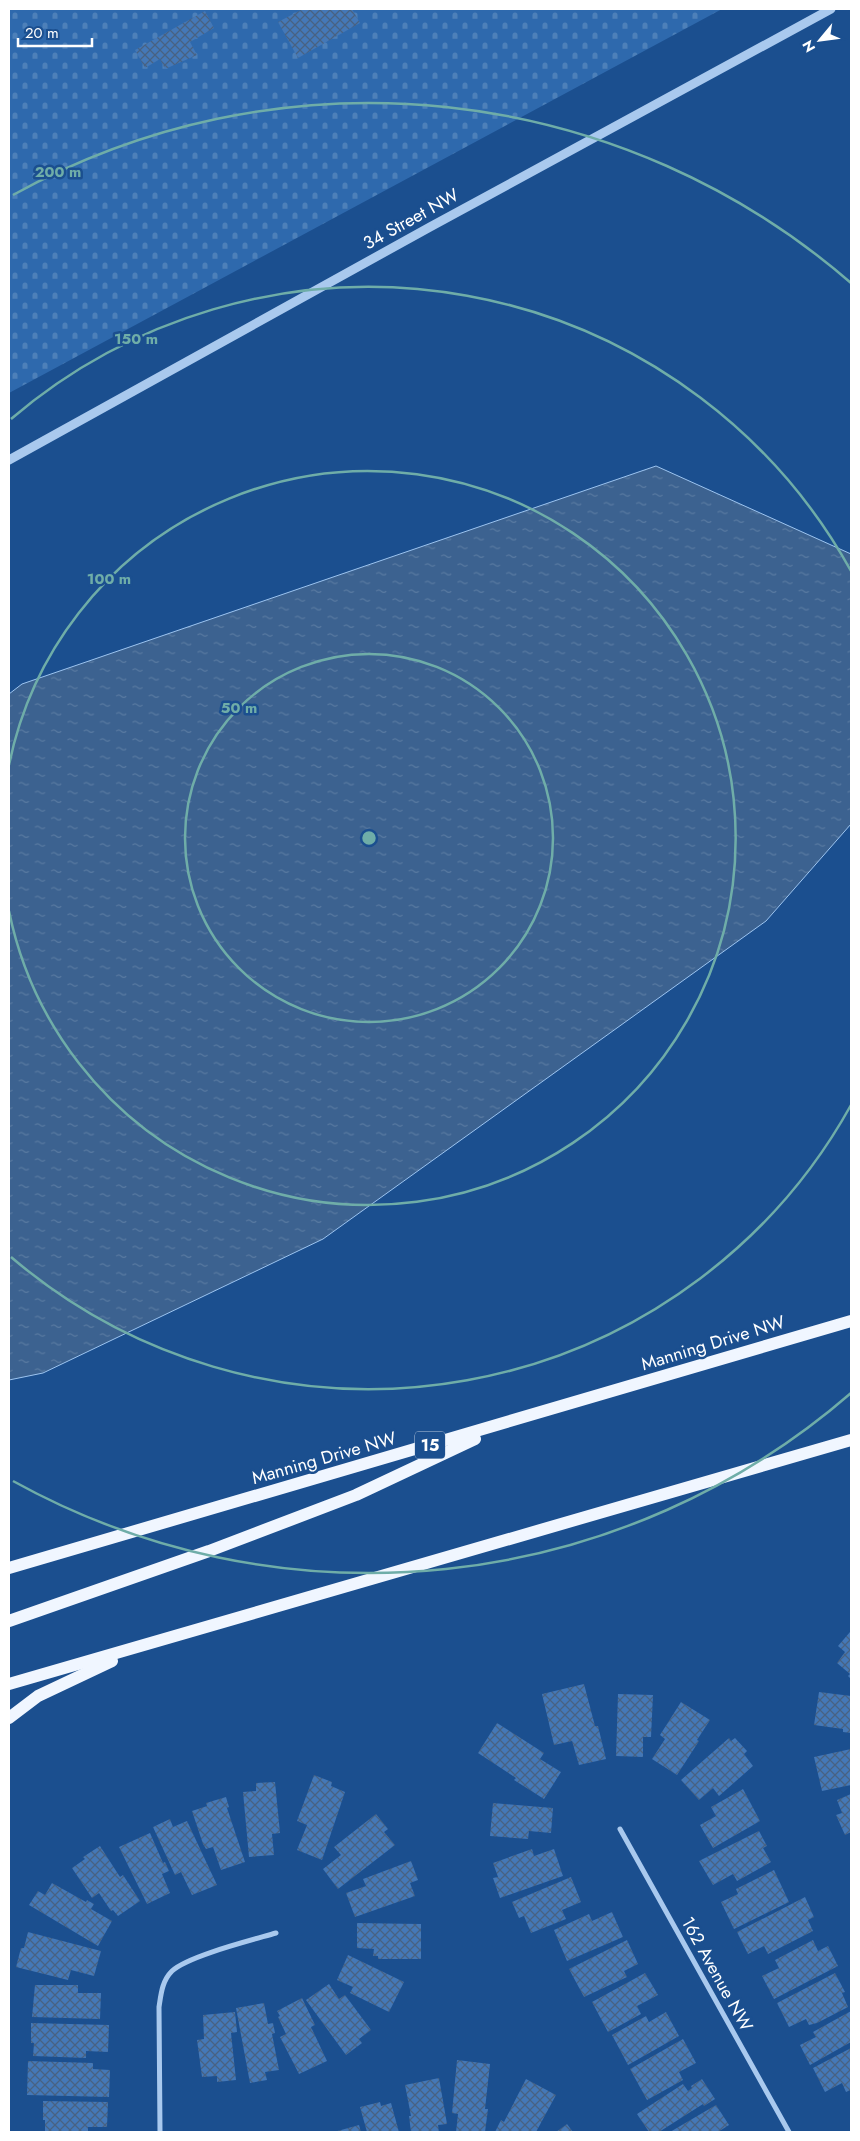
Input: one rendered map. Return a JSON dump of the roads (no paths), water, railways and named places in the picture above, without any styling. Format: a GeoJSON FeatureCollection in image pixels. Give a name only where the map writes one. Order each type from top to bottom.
{"type":"FeatureCollection","features":[{"type":"Feature","properties":{"kind":"main road","name":"Manning Drive NW"},"geometry":{"type":"LineString","coordinates":[[9,1568],[851,1321]]}},
{"type":"Feature","properties":{"kind":"main road"},"geometry":{"type":"LineString","coordinates":[[9,1620],[347,1499],[511,1422]]}},
{"type":"Feature","properties":{"kind":"main road"},"geometry":{"type":"LineString","coordinates":[[9,1684],[851,1440]]}},
{"type":"Feature","properties":{"kind":"main road"},"geometry":{"type":"LineString","coordinates":[[9,1718],[38,1696],[146,1645]]}},
{"type":"Feature","properties":{"kind":"street","name":"34 Street NW"},"geometry":{"type":"LineString","coordinates":[[9,460],[430,227],[830,9]]}},
{"type":"Feature","properties":{"kind":"street","name":"162 Avenue NW"},"geometry":{"type":"LineString","coordinates":[[620,1829],[789,2132]]}},
{"type":"Feature","properties":{"kind":"street"},"geometry":{"type":"LineString","coordinates":[[160,2132],[159,2006],[161,1990],[165,1979],[172,1970],[199,1958],[276,1933]]}},
{"type":"Feature","properties":{"kind":"water"},"geometry":{"type":"Polygon","coordinates":[[[656,466],[851,554],[851,824],[766,921],[323,1239],[43,1373],[9,1380],[9,694],[22,684],[656,466]]]}}]}
